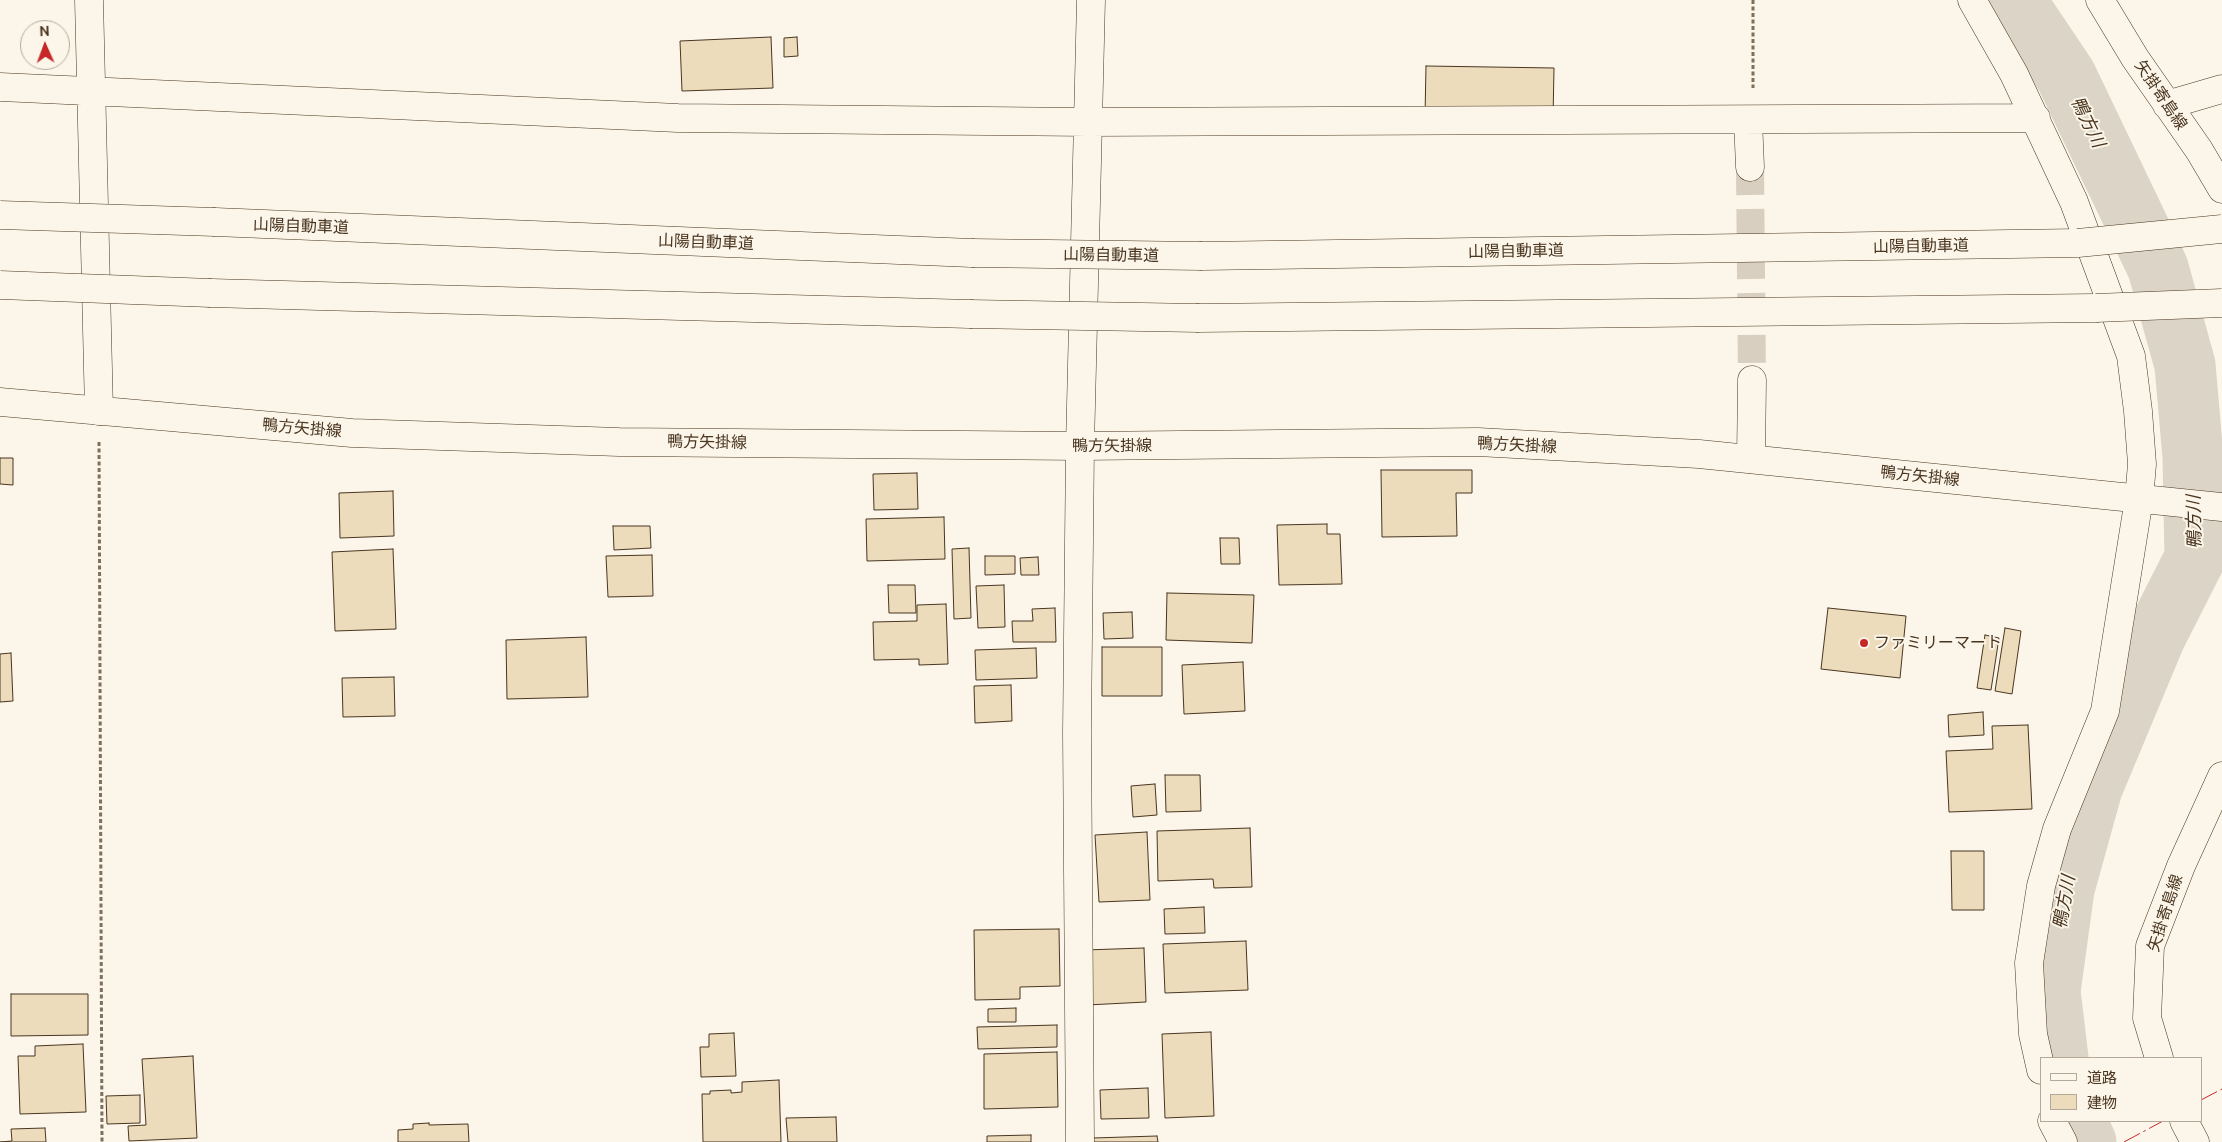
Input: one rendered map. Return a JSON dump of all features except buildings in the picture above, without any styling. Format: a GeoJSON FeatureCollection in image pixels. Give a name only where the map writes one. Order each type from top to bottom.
{"type":"FeatureCollection","features":[{"type":"Feature","properties":{"kind":"main road"},"geometry":{"type":"LineString","coordinates":[[89,0],[99,411]]}},
{"type":"Feature","properties":{"kind":"main road"},"geometry":{"type":"LineString","coordinates":[[1080,1142],[1077,732],[1080,446],[1091,0]]}},
{"type":"Feature","properties":{"kind":"main road"},"geometry":{"type":"LineString","coordinates":[[1972,0],[2014,74],[2074,202],[2131,356],[2147,500],[2105,711],[2057,829],[2041,886],[2029,963],[2033,1034],[2040,1066]]}},
{"type":"Feature","properties":{"kind":"main road","name":"矢掛寄島線"},"geometry":{"type":"LineString","coordinates":[[2100,0],[2135,58],[2222,190]]}},
{"type":"Feature","properties":{"kind":"main road"},"geometry":{"type":"LineString","coordinates":[[0,87],[678,118],[1088,122],[2036,118]]}},
{"type":"Feature","properties":{"kind":"main road"},"geometry":{"type":"LineString","coordinates":[[2167,104],[2222,88]]}},
{"type":"Feature","properties":{"kind":"main road"},"geometry":{"type":"LineString","coordinates":[[1748,120],[1750,167]]}},
{"type":"Feature","properties":{"kind":"main road","name":"山陽自動車道"},"geometry":{"type":"LineString","coordinates":[[0,215],[972,253],[1202,256],[2078,244],[2222,240]]}},
{"type":"Feature","properties":{"kind":"main road"},"geometry":{"type":"LineString","coordinates":[[2078,244],[2222,229]]}},
{"type":"Feature","properties":{"kind":"main road"},"geometry":{"type":"LineString","coordinates":[[0,285],[211,293],[970,314],[1199,318],[2096,308],[2222,304]]}},
{"type":"Feature","properties":{"kind":"main road"},"geometry":{"type":"LineString","coordinates":[[1751,459],[1752,380]]}},
{"type":"Feature","properties":{"kind":"main road","name":"鴨方矢掛線"},"geometry":{"type":"LineString","coordinates":[[0,402],[352,433],[619,442],[1080,446],[1478,442],[1699,454],[2222,506]]}},
{"type":"Feature","properties":{"kind":"main road","name":"矢掛寄島線"},"geometry":{"type":"LineString","coordinates":[[2159,1057],[2147,1018],[2150,946],[2181,866],[2222,776]]}},
{"type":"Feature","properties":{"kind":"main road"},"geometry":{"type":"LineString","coordinates":[[2052,1122],[2062,1142]]}},
{"type":"Feature","properties":{"kind":"main road"},"geometry":{"type":"LineString","coordinates":[[2185,1122],[2195,1142]]}},
{"type":"Feature","properties":{"kind":"path"},"geometry":{"type":"LineString","coordinates":[[1748,120],[1753,92],[1753,0]]}},
{"type":"Feature","properties":{"kind":"path"},"geometry":{"type":"LineString","coordinates":[[99,411],[102,1142]]}},
{"type":"Feature","properties":{"kind":"waterway","name":"鴨方川"},"geometry":{"type":"LineString","coordinates":[[2015,0],[2066,76],[2158,268],[2185,365],[2193,457],[2195,558],[2155,637],[2092,788],[2064,889],[2050,991],[2058,1057]]}},
{"type":"Feature","properties":{"kind":"waterway","name":"鴨方川"},"geometry":{"type":"LineString","coordinates":[[2076,1122],[2086,1142]]}},
{"type":"Feature","properties":{"kind":"tunnel"},"geometry":{"type":"LineString","coordinates":[[1750,167],[1752,380]]}},
{"type":"Feature","properties":{"kind":"power"},"geometry":{"type":"LineString","coordinates":[[2202,1099],[2222,1089]]}},
{"type":"Feature","properties":{"kind":"power"},"geometry":{"type":"LineString","coordinates":[[2124,1142],[2161,1122]]}},
{"type":"Feature","properties":{"kind":"place","name":"ファミリーマート"},"geometry":{"type":"Point","coordinates":[1864,643]}}]}
